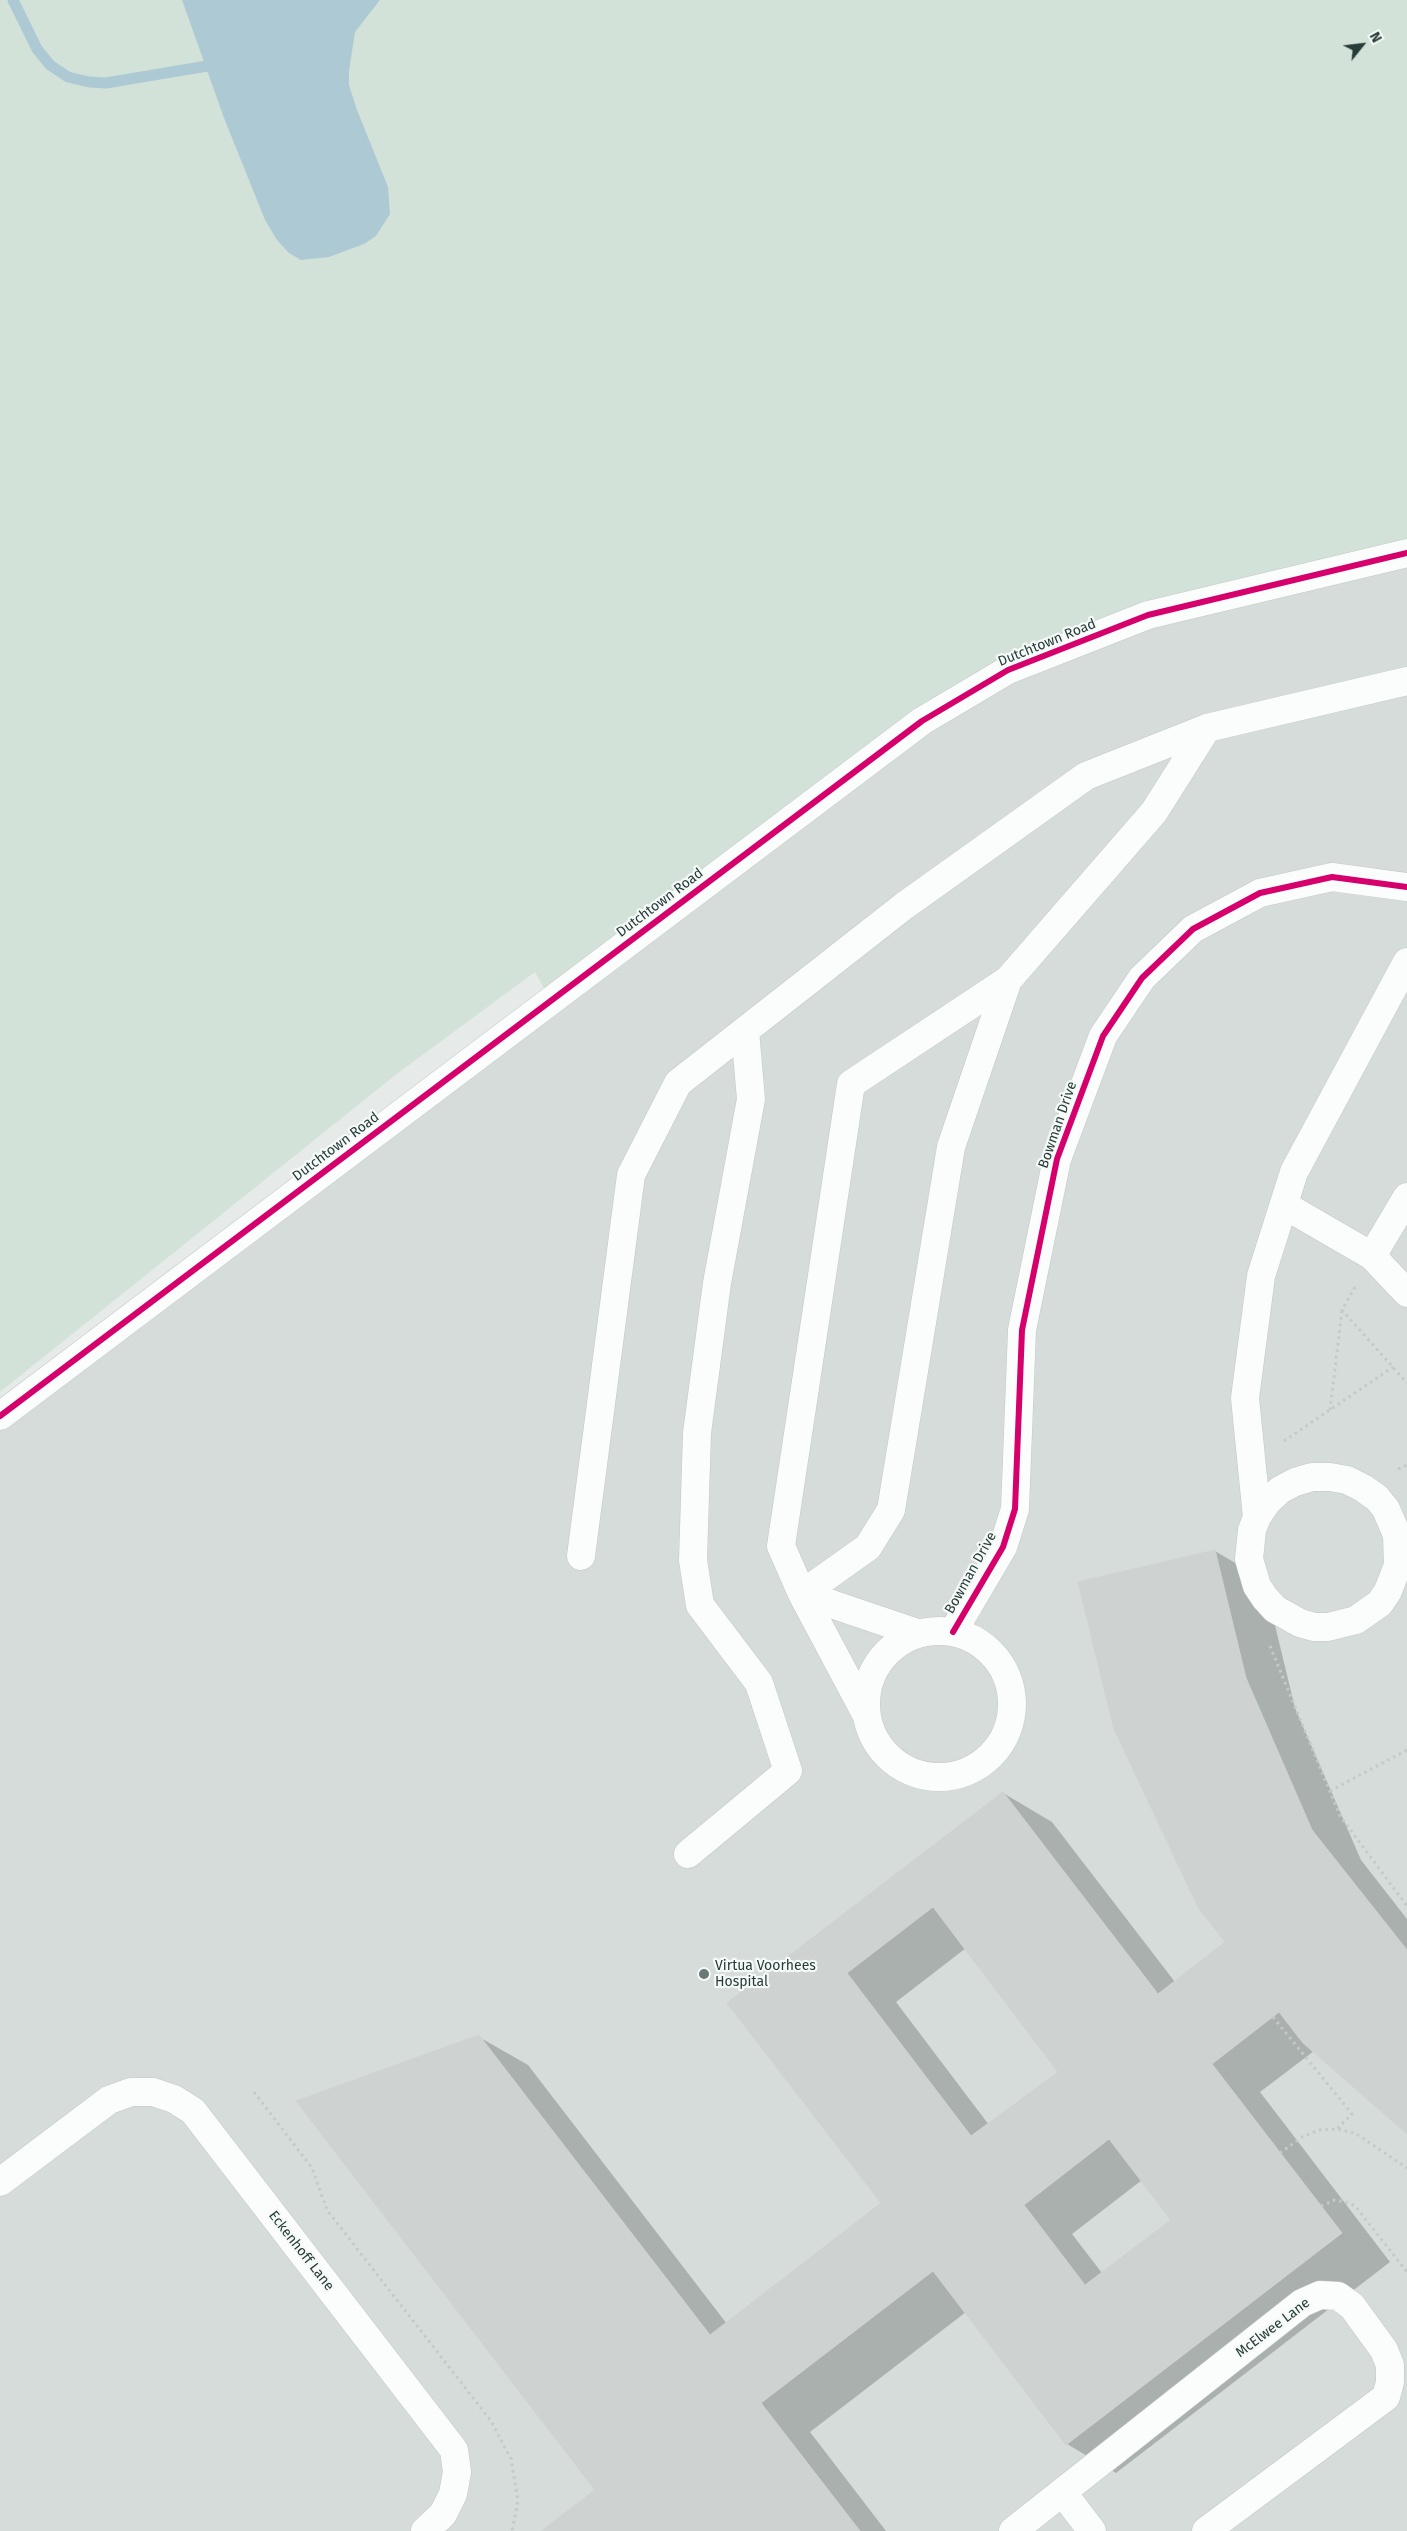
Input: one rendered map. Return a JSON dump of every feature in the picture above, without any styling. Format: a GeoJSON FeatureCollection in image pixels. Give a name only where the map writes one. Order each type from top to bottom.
{"type":"FeatureCollection","features":[{"type":"Feature","properties":{"kind":"street","name":"Dutchtown Road"},"geometry":{"type":"LineString","coordinates":[[0,1416],[922,721],[1008,670],[1148,615],[1407,553]]}},
{"type":"Feature","properties":{"kind":"street"},"geometry":{"type":"LineString","coordinates":[[581,1556],[631,1175],[678,1083],[904,906],[1086,776],[1207,728],[1407,681]]}},
{"type":"Feature","properties":{"kind":"street"},"geometry":{"type":"LineString","coordinates":[[866,1716],[866,1698],[869,1681],[876,1665],[888,1651],[902,1640],[918,1633],[935,1630],[953,1632],[970,1637],[985,1646],[997,1659],[1006,1674],[1011,1692],[1012,1709],[1009,1726],[1002,1743],[976,1767],[960,1774],[942,1777],[925,1776],[908,1770],[893,1761],[881,1748],[872,1733],[866,1716],[802,1594],[781,1546],[851,1084],[1008,980],[1154,812],[1207,728]]}},
{"type":"Feature","properties":{"kind":"street","name":"Bowman Drive"},"geometry":{"type":"LineString","coordinates":[[953,1632],[1003,1547],[1015,1509],[1022,1330],[1057,1159],[1103,1036],[1142,978],[1193,929],[1260,893],[1332,877],[1407,887]]}},
{"type":"Feature","properties":{"kind":"street"},"geometry":{"type":"LineString","coordinates":[[1257,1516],[1267,1502],[1280,1490],[1295,1482],[1312,1478],[1330,1477],[1347,1480],[1363,1488],[1377,1498],[1386,1509],[1398,1535],[1398,1565],[1388,1592],[1368,1613],[1343,1625],[1314,1627],[1287,1617],[1275,1609],[1265,1598],[1252,1573],[1249,1544],[1257,1516],[1244,1398],[1261,1276],[1294,1172],[1407,962]]}},
{"type":"Feature","properties":{"kind":"street"},"geometry":{"type":"LineString","coordinates":[[802,1594],[868,1547],[891,1510],[951,1147],[1008,980]]}},
{"type":"Feature","properties":{"kind":"street"},"geometry":{"type":"LineString","coordinates":[[688,1854],[788,1771],[759,1683],[700,1605],[693,1560],[697,1433],[717,1283],[751,1098],[745,1031]]}},
{"type":"Feature","properties":{"kind":"street"},"geometry":{"type":"LineString","coordinates":[[1372,1256],[1407,1197]]}},
{"type":"Feature","properties":{"kind":"street"},"geometry":{"type":"LineString","coordinates":[[1284,1204],[1372,1256],[1407,1293]]}},
{"type":"Feature","properties":{"kind":"street"},"geometry":{"type":"LineString","coordinates":[[802,1594],[918,1633]]}},
{"type":"Feature","properties":{"kind":"street","name":"Eckenhoff Lane"},"geometry":{"type":"LineString","coordinates":[[0,2182],[109,2100],[131,2092],[152,2092],[174,2098],[193,2111],[454,2450],[457,2472],[453,2494],[443,2514],[425,2531]]}},
{"type":"Feature","properties":{"kind":"street","name":"McElwee Lane"},"geometry":{"type":"LineString","coordinates":[[1013,2531],[1302,2303],[1320,2295],[1338,2296],[1352,2306],[1384,2350],[1390,2365],[1390,2382],[1386,2397],[1206,2531]]}},
{"type":"Feature","properties":{"kind":"street"},"geometry":{"type":"LineString","coordinates":[[1063,2493],[1092,2531]]}},
{"type":"Feature","properties":{"kind":"path"},"geometry":{"type":"LineString","coordinates":[[1330,1410],[1342,1310],[1372,1256]]}},
{"type":"Feature","properties":{"kind":"path"},"geometry":{"type":"LineString","coordinates":[[1342,1310],[1407,1383]]}},
{"type":"Feature","properties":{"kind":"path"},"geometry":{"type":"LineString","coordinates":[[1252,1463],[1393,1367]]}},
{"type":"Feature","properties":{"kind":"path"},"geometry":{"type":"LineString","coordinates":[[1268,1641],[1340,1816],[1407,1906]]}},
{"type":"Feature","properties":{"kind":"path"},"geometry":{"type":"LineString","coordinates":[[1330,1791],[1407,1750]]}},
{"type":"Feature","properties":{"kind":"path"},"geometry":{"type":"LineString","coordinates":[[1273,2017],[1352,2114],[1337,2129]]}},
{"type":"Feature","properties":{"kind":"path"},"geometry":{"type":"LineString","coordinates":[[254,2092],[312,2168],[327,2210],[492,2421],[512,2458],[518,2501],[512,2531]]}},
{"type":"Feature","properties":{"kind":"path"},"geometry":{"type":"LineString","coordinates":[[1280,2153],[1302,2137],[1319,2130],[1337,2129],[1355,2133],[1407,2168]]}},
{"type":"Feature","properties":{"kind":"path"},"geometry":{"type":"LineString","coordinates":[[1321,2206],[1334,2200],[1342,2200],[1356,2207],[1407,2272]]}},
{"type":"Feature","properties":{"kind":"shaded area"},"geometry":{"type":"Polygon","coordinates":[[[0,0],[1407,0],[1407,553],[1008,670],[551,1001],[535,972],[398,1073],[0,1392],[0,0]]]}},
{"type":"Feature","properties":{"kind":"shaded area","name":"Virtua Voorhees Hospital"},"geometry":{"type":"Polygon","coordinates":[[[1407,553],[1407,2531],[0,2531],[0,1416],[1008,670],[1407,553]]]}},
{"type":"Feature","properties":{"kind":"water"},"geometry":{"type":"Polygon","coordinates":[[[182,0],[380,0],[355,32],[349,71],[349,85],[357,110],[388,187],[390,214],[376,236],[364,244],[329,257],[301,260],[289,253],[277,240],[265,220],[224,118],[182,0]]]}},
{"type":"Feature","properties":{"kind":"building","name":"Virtua Voorhees Hospital"},"geometry":{"type":"Polygon","coordinates":[[[1215,1550],[1246,1678],[1312,1830],[1407,1950],[1407,2134],[1303,2043],[1279,2012],[1212,2064],[1342,2233],[1066,2445],[933,2271],[761,2403],[860,2531],[541,2531],[595,2490],[296,2101],[479,2035],[710,2335],[881,2203],[727,2003],[1003,1792],[1158,1994],[1225,1942],[1198,1907],[1114,1729],[1078,1582],[1215,1550]],[[933,1907],[847,1973],[971,2136],[1058,2072],[933,1907]],[[1109,2139],[1024,2205],[1085,2285],[1171,2220],[1109,2139]]]}},
{"type":"Feature","properties":{"kind":"waterway"},"geometry":{"type":"LineString","coordinates":[[13,0],[37,49],[50,65],[68,77],[89,82],[106,83],[219,64]]}},
{"type":"Feature","properties":{"kind":"cycle path"},"geometry":{"type":"LineString","coordinates":[[0,1416],[922,721],[1008,670],[1148,615],[1407,553]]}},
{"type":"Feature","properties":{"kind":"cycle path"},"geometry":{"type":"LineString","coordinates":[[953,1632],[1003,1547],[1015,1509],[1022,1330],[1057,1159],[1103,1036],[1142,978],[1193,929],[1260,893],[1332,877],[1407,887]]}},
{"type":"Feature","properties":{"kind":"place","name":"Virtua Voorhees Hospital"},"geometry":{"type":"Point","coordinates":[704,1974]}}]}
